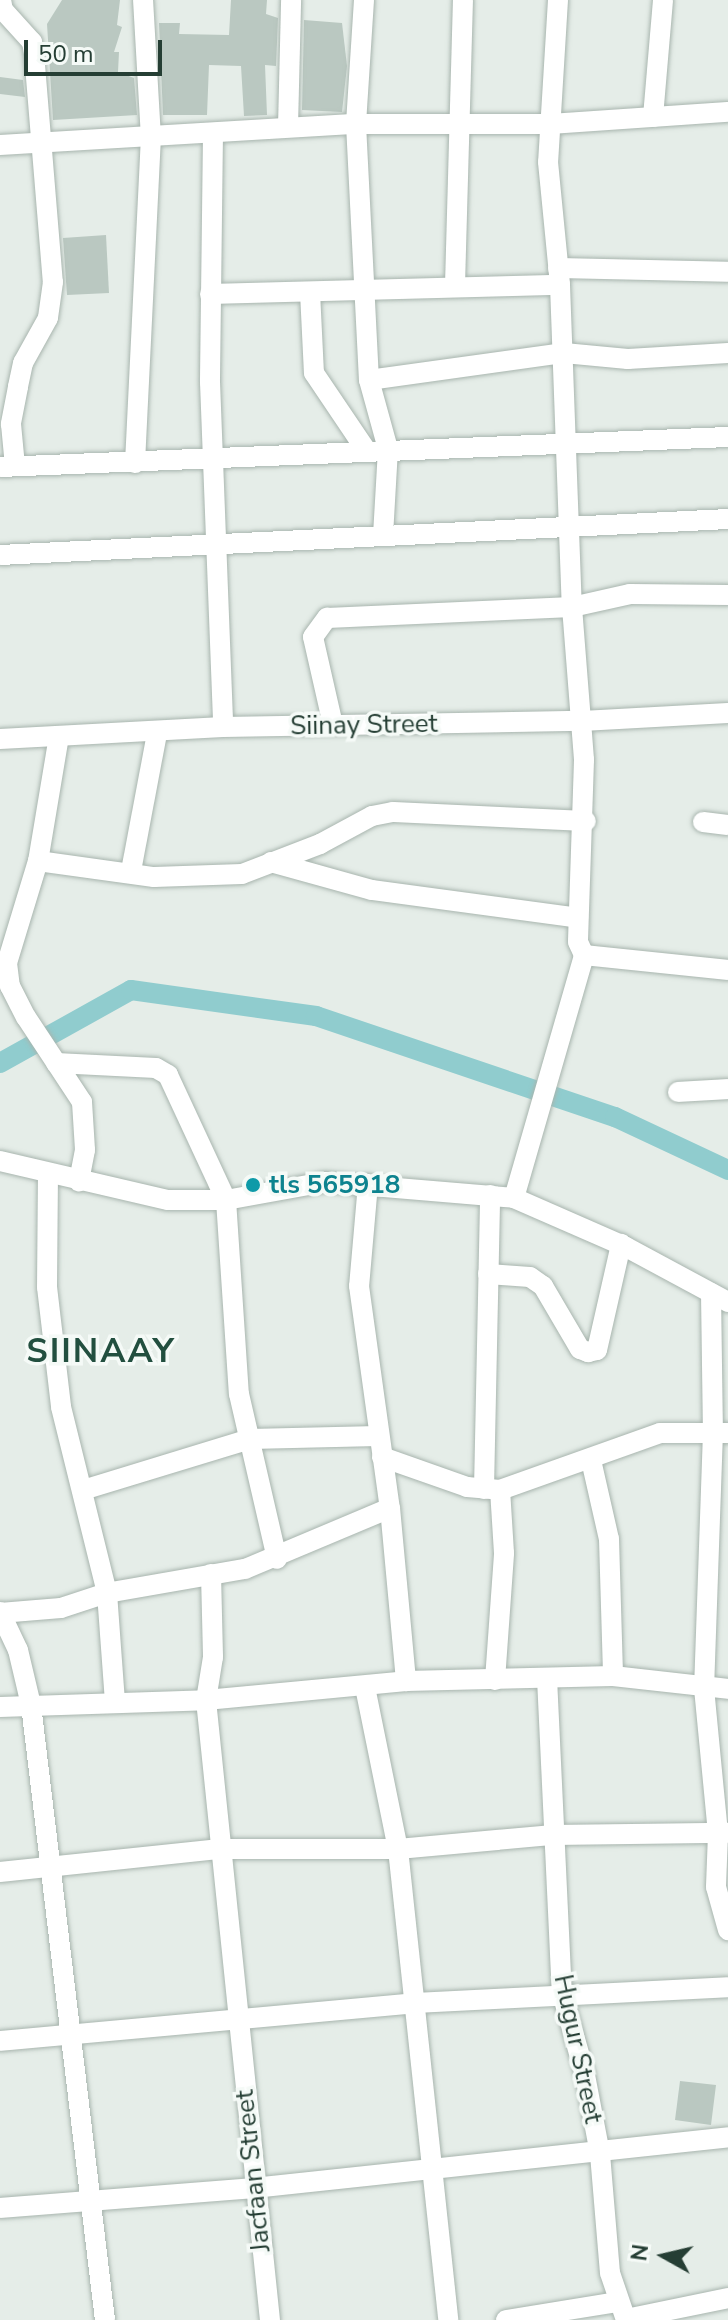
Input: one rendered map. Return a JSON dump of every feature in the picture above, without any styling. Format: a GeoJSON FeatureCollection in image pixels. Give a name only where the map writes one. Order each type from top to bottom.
{"type":"FeatureCollection","features":[{"type":"Feature","properties":{"kind":"street"},"geometry":{"type":"LineString","coordinates":[[1,0],[3,10],[32,42],[45,143],[52,301],[18,387],[7,467],[212,461],[366,450],[728,437]]}},
{"type":"Feature","properties":{"kind":"street"},"geometry":{"type":"LineString","coordinates":[[135,463],[151,138],[143,0]]}},
{"type":"Feature","properties":{"kind":"street"},"geometry":{"type":"LineString","coordinates":[[288,127],[291,0]]}},
{"type":"Feature","properties":{"kind":"street"},"geometry":{"type":"LineString","coordinates":[[364,0],[356,124],[369,380],[388,449],[383,535]]}},
{"type":"Feature","properties":{"kind":"street"},"geometry":{"type":"LineString","coordinates":[[455,285],[463,0]]}},
{"type":"Feature","properties":{"kind":"street"},"geometry":{"type":"LineString","coordinates":[[514,1198],[584,955],[578,918],[586,821],[582,721],[572,607],[564,353],[548,162],[558,0]]}},
{"type":"Feature","properties":{"kind":"street"},"geometry":{"type":"LineString","coordinates":[[653,117],[663,0]]}},
{"type":"Feature","properties":{"kind":"street"},"geometry":{"type":"LineString","coordinates":[[0,145],[151,138],[288,127],[550,124],[728,112]]}},
{"type":"Feature","properties":{"kind":"street"},"geometry":{"type":"LineString","coordinates":[[213,133],[210,294],[212,461],[223,727]]}},
{"type":"Feature","properties":{"kind":"street"},"geometry":{"type":"LineString","coordinates":[[210,294],[363,291],[559,276],[728,272]]}},
{"type":"Feature","properties":{"kind":"street"},"geometry":{"type":"LineString","coordinates":[[310,292],[314,373],[366,450]]}},
{"type":"Feature","properties":{"kind":"street"},"geometry":{"type":"LineString","coordinates":[[369,380],[564,353],[628,359],[728,353]]}},
{"type":"Feature","properties":{"kind":"street"},"geometry":{"type":"LineString","coordinates":[[0,555],[215,546],[571,524],[728,519]]}},
{"type":"Feature","properties":{"kind":"street"},"geometry":{"type":"LineString","coordinates":[[333,725],[313,637],[327,618],[572,607],[630,594],[728,595]]}},
{"type":"Feature","properties":{"kind":"street","name":"Siinay Street"},"geometry":{"type":"LineString","coordinates":[[0,739],[157,733],[223,727],[582,721],[728,713]]}},
{"type":"Feature","properties":{"kind":"street"},"geometry":{"type":"LineString","coordinates":[[131,871],[157,733]]}},
{"type":"Feature","properties":{"kind":"street"},"geometry":{"type":"LineString","coordinates":[[59,736],[38,861],[7,963],[10,986],[26,1017],[82,1102],[85,1150],[79,1181]]}},
{"type":"Feature","properties":{"kind":"street"},"geometry":{"type":"LineString","coordinates":[[38,861],[131,871],[154,877],[242,874],[372,816],[393,812],[586,821]]}},
{"type":"Feature","properties":{"kind":"street"},"geometry":{"type":"LineString","coordinates":[[703,822],[728,825]]}},
{"type":"Feature","properties":{"kind":"street"},"geometry":{"type":"LineString","coordinates":[[271,862],[372,890],[578,918]]}},
{"type":"Feature","properties":{"kind":"street"},"geometry":{"type":"LineString","coordinates":[[584,955],[728,970]]}},
{"type":"Feature","properties":{"kind":"street"},"geometry":{"type":"LineString","coordinates":[[51,1058],[156,1068],[168,1075],[226,1200],[238,1378],[277,1559]]}},
{"type":"Feature","properties":{"kind":"street"},"geometry":{"type":"LineString","coordinates":[[678,1092],[728,1089]]}},
{"type":"Feature","properties":{"kind":"street"},"geometry":{"type":"LineString","coordinates":[[0,1161],[168,1200],[226,1200],[285,1185],[368,1184],[514,1198],[621,1244],[720,1298],[720,1433],[704,1688],[723,1834],[716,1887],[728,1930]]}},
{"type":"Feature","properties":{"kind":"street"},"geometry":{"type":"LineString","coordinates":[[48,1173],[47,1287],[61,1407],[107,1593],[115,1703]]}},
{"type":"Feature","properties":{"kind":"street"},"geometry":{"type":"LineString","coordinates":[[368,1184],[359,1286],[390,1508],[406,1681]]}},
{"type":"Feature","properties":{"kind":"street"},"geometry":{"type":"LineString","coordinates":[[490,1195],[488,1274],[492,1490],[504,1553],[495,1680]]}},
{"type":"Feature","properties":{"kind":"street"},"geometry":{"type":"LineString","coordinates":[[488,1274],[530,1277],[543,1286],[580,1349],[588,1352],[597,1350],[621,1244]]}},
{"type":"Feature","properties":{"kind":"street"},"geometry":{"type":"LineString","coordinates":[[382,1457],[492,1490],[591,1460],[660,1433],[720,1433]]}},
{"type":"Feature","properties":{"kind":"street"},"geometry":{"type":"LineString","coordinates":[[83,1490],[250,1439],[378,1436]]}},
{"type":"Feature","properties":{"kind":"street"},"geometry":{"type":"LineString","coordinates":[[591,1460],[609,1539],[613,1676]]}},
{"type":"Feature","properties":{"kind":"street"},"geometry":{"type":"LineString","coordinates":[[105,2320],[93,2198],[69,2035],[31,1705],[18,1650],[0,1612],[61,1608],[107,1593],[277,1559],[390,1508]]}},
{"type":"Feature","properties":{"kind":"street","name":"Jacfaan Street"},"geometry":{"type":"LineString","coordinates":[[211,1574],[213,1657],[206,1700],[218,1849],[270,2320]]}},
{"type":"Feature","properties":{"kind":"street"},"geometry":{"type":"LineString","coordinates":[[0,1707],[206,1700],[406,1681],[613,1676],[728,1689]]}},
{"type":"Feature","properties":{"kind":"street","name":"Hugur Street"},"geometry":{"type":"LineString","coordinates":[[547,1678],[562,1993],[600,2154],[623,2314]]}},
{"type":"Feature","properties":{"kind":"street"},"geometry":{"type":"LineString","coordinates":[[365,1687],[398,1849],[448,2320]]}},
{"type":"Feature","properties":{"kind":"street"},"geometry":{"type":"LineString","coordinates":[[0,1872],[218,1849],[398,1849],[553,1835],[723,1834]]}},
{"type":"Feature","properties":{"kind":"street"},"geometry":{"type":"LineString","coordinates":[[0,2041],[238,2022],[415,2003],[562,1993],[728,1987]]}},
{"type":"Feature","properties":{"kind":"street"},"geometry":{"type":"LineString","coordinates":[[0,2208],[93,2198],[254,2188],[600,2154],[728,2137]]}},
{"type":"Feature","properties":{"kind":"street"},"geometry":{"type":"LineString","coordinates":[[506,2320],[623,2314],[728,2298]]}},
{"type":"Feature","properties":{"kind":"building"},"geometry":{"type":"Polygon","coordinates":[[[62,0],[120,0],[117,25],[122,27],[114,52],[119,52],[118,72],[134,78],[137,115],[53,120],[47,24],[62,0]]]}},
{"type":"Feature","properties":{"kind":"building"},"geometry":{"type":"Polygon","coordinates":[[[231,0],[267,0],[266,14],[278,18],[276,66],[265,65],[267,115],[244,116],[241,66],[209,65],[207,115],[163,115],[159,23],[180,23],[179,34],[229,35],[231,0]]]}},
{"type":"Feature","properties":{"kind":"building"},"geometry":{"type":"Polygon","coordinates":[[[304,20],[342,23],[347,66],[342,112],[302,110],[304,20]]]}},
{"type":"Feature","properties":{"kind":"building"},"geometry":{"type":"Polygon","coordinates":[[[0,77],[23,80],[25,97],[0,94],[0,77]]]}},
{"type":"Feature","properties":{"kind":"building"},"geometry":{"type":"Polygon","coordinates":[[[106,235],[109,293],[67,295],[63,238],[106,235]]]}},
{"type":"Feature","properties":{"kind":"building"},"geometry":{"type":"Polygon","coordinates":[[[680,2081],[716,2085],[711,2125],[675,2120],[680,2081]]]}},
{"type":"Feature","properties":{"kind":"waterway"},"geometry":{"type":"LineString","coordinates":[[0,1063],[131,990],[316,1016],[615,1117],[728,1170]]}},
{"type":"Feature","properties":{"kind":"place","name":"tls 565918"},"geometry":{"type":"Point","coordinates":[253,1185]}},
{"type":"Feature","properties":{"kind":"district","name":"SIINAAY"},"geometry":{"type":"Point","coordinates":[101,1352]}}]}
